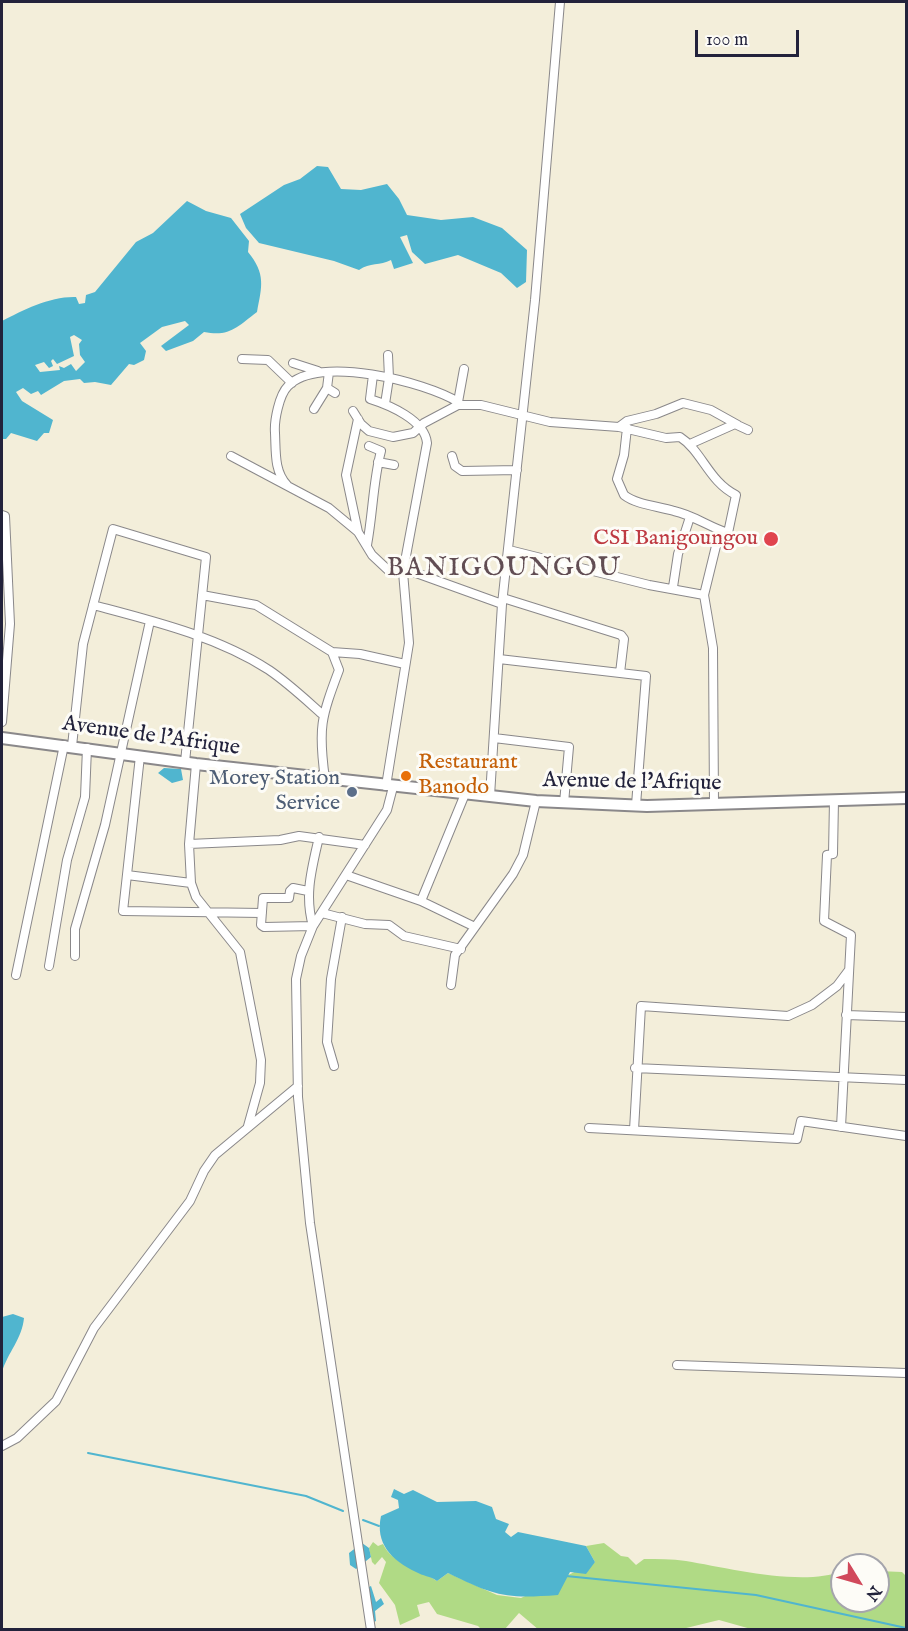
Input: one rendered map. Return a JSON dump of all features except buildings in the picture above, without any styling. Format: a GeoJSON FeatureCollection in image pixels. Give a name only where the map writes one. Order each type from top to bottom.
{"type":"FeatureCollection","features":[{"type":"Feature","properties":{"kind":"main road","name":"Avenue de l'Afrique"},"geometry":{"type":"LineString","coordinates":[[2,738],[325,779],[564,803],[714,804],[906,798]]}},
{"type":"Feature","properties":{"kind":"street"},"geometry":{"type":"LineString","coordinates":[[490,796],[503,601],[523,417],[560,2]]}},
{"type":"Feature","properties":{"kind":"street"},"geometry":{"type":"LineString","coordinates":[[385,404],[389,378],[388,355]]}},
{"type":"Feature","properties":{"kind":"street"},"geometry":{"type":"LineString","coordinates":[[242,359],[268,360],[292,383]]}},
{"type":"Feature","properties":{"kind":"street"},"geometry":{"type":"LineString","coordinates":[[293,363],[318,371],[373,375],[430,387],[458,403],[481,405],[523,417],[575,425],[623,428],[666,438],[680,437],[690,444],[710,473],[736,495],[728,533],[716,546],[704,595],[713,648],[714,804]]}},
{"type":"Feature","properties":{"kind":"street"},"geometry":{"type":"LineString","coordinates":[[353,411],[369,431],[382,436],[409,434],[458,403],[464,369]]}},
{"type":"Feature","properties":{"kind":"street"},"geometry":{"type":"LineString","coordinates":[[292,490],[278,469],[274,426],[286,387],[318,371]]}},
{"type":"Feature","properties":{"kind":"street"},"geometry":{"type":"LineString","coordinates":[[314,409],[327,388],[329,372]]}},
{"type":"Feature","properties":{"kind":"street"},"geometry":{"type":"LineString","coordinates":[[371,1629],[310,1223],[298,1086],[296,979],[301,956],[313,926],[387,810],[409,643],[403,572],[428,443],[427,437],[419,428],[385,404],[369,399],[373,375]]}},
{"type":"Feature","properties":{"kind":"street"},"geometry":{"type":"LineString","coordinates":[[327,388],[335,393]]}},
{"type":"Feature","properties":{"kind":"street"},"geometry":{"type":"LineString","coordinates":[[728,533],[690,517],[624,495],[616,479],[624,455],[623,428],[627,421],[656,414],[682,403],[711,410],[748,430]]}},
{"type":"Feature","properties":{"kind":"street"},"geometry":{"type":"LineString","coordinates":[[358,419],[346,475],[358,532]]}},
{"type":"Feature","properties":{"kind":"street"},"geometry":{"type":"LineString","coordinates":[[690,444],[738,425]]}},
{"type":"Feature","properties":{"kind":"street"},"geometry":{"type":"LineString","coordinates":[[367,545],[374,510],[374,478],[381,451],[369,446]]}},
{"type":"Feature","properties":{"kind":"street"},"geometry":{"type":"LineString","coordinates":[[231,456],[329,508],[358,532],[378,563],[388,570],[416,573],[622,636],[620,673]]}},
{"type":"Feature","properties":{"kind":"street"},"geometry":{"type":"LineString","coordinates":[[452,456],[455,466],[466,472],[517,470]]}},
{"type":"Feature","properties":{"kind":"street"},"geometry":{"type":"LineString","coordinates":[[378,462],[394,465]]}},
{"type":"Feature","properties":{"kind":"street"},"geometry":{"type":"LineString","coordinates":[[2,515],[5,516],[10,624],[2,722]]}},
{"type":"Feature","properties":{"kind":"street"},"geometry":{"type":"LineString","coordinates":[[673,587],[678,555],[690,517]]}},
{"type":"Feature","properties":{"kind":"street"},"geometry":{"type":"LineString","coordinates":[[16,975],[68,745],[82,644],[113,529],[206,557],[198,635],[190,763],[191,883],[196,897],[240,952],[261,1060],[260,1083],[248,1127]]}},
{"type":"Feature","properties":{"kind":"street"},"geometry":{"type":"LineString","coordinates":[[509,550],[649,585],[673,587],[704,595]]}},
{"type":"Feature","properties":{"kind":"street"},"geometry":{"type":"LineString","coordinates":[[202,595],[256,604],[332,652],[360,654],[405,664]]}},
{"type":"Feature","properties":{"kind":"street"},"geometry":{"type":"LineString","coordinates":[[93,605],[198,635],[268,670],[322,714]]}},
{"type":"Feature","properties":{"kind":"street"},"geometry":{"type":"LineString","coordinates":[[75,956],[75,929],[105,825],[150,621]]}},
{"type":"Feature","properties":{"kind":"street"},"geometry":{"type":"LineString","coordinates":[[325,779],[320,738],[322,714],[339,670],[332,652]]}},
{"type":"Feature","properties":{"kind":"street"},"geometry":{"type":"LineString","coordinates":[[499,659],[646,676],[636,805]]}},
{"type":"Feature","properties":{"kind":"street"},"geometry":{"type":"LineString","coordinates":[[494,738],[570,747],[564,803]]}},
{"type":"Feature","properties":{"kind":"street"},"geometry":{"type":"LineString","coordinates":[[49,966],[65,871],[85,797],[87,748]]}},
{"type":"Feature","properties":{"kind":"street"},"geometry":{"type":"LineString","coordinates":[[140,756],[123,910],[262,913]]}},
{"type":"Feature","properties":{"kind":"street"},"geometry":{"type":"LineString","coordinates":[[421,901],[465,794]]}},
{"type":"Feature","properties":{"kind":"street"},"geometry":{"type":"LineString","coordinates":[[834,800],[833,854],[827,855],[824,921],[851,934],[841,1127]]}},
{"type":"Feature","properties":{"kind":"street"},"geometry":{"type":"LineString","coordinates":[[451,984],[455,955],[513,874],[523,855],[536,801]]}},
{"type":"Feature","properties":{"kind":"street"},"geometry":{"type":"LineString","coordinates":[[189,844],[280,840],[299,836],[365,845]]}},
{"type":"Feature","properties":{"kind":"street"},"geometry":{"type":"LineString","coordinates":[[313,926],[308,908],[308,891],[319,837]]}},
{"type":"Feature","properties":{"kind":"street"},"geometry":{"type":"LineString","coordinates":[[127,875],[191,883]]}},
{"type":"Feature","properties":{"kind":"street"},"geometry":{"type":"LineString","coordinates":[[346,876],[421,901],[475,927]]}},
{"type":"Feature","properties":{"kind":"street"},"geometry":{"type":"LineString","coordinates":[[308,891],[293,888],[289,898],[262,900],[261,925],[264,927],[313,926]]}},
{"type":"Feature","properties":{"kind":"street"},"geometry":{"type":"LineString","coordinates":[[322,913],[365,924],[389,925],[404,936],[461,949]]}},
{"type":"Feature","properties":{"kind":"street"},"geometry":{"type":"LineString","coordinates":[[334,1066],[327,1042],[331,979],[342,917]]}},
{"type":"Feature","properties":{"kind":"street"},"geometry":{"type":"LineString","coordinates":[[634,1130],[635,1068],[641,1006],[788,1016],[812,1005],[837,986],[849,970]]}},
{"type":"Feature","properties":{"kind":"street"},"geometry":{"type":"LineString","coordinates":[[846,1015],[906,1017]]}},
{"type":"Feature","properties":{"kind":"street"},"geometry":{"type":"LineString","coordinates":[[635,1068],[906,1080]]}},
{"type":"Feature","properties":{"kind":"street"},"geometry":{"type":"LineString","coordinates":[[2,1446],[17,1438],[56,1401],[104,1312],[190,1202],[204,1171],[215,1155],[298,1086]]}},
{"type":"Feature","properties":{"kind":"street"},"geometry":{"type":"LineString","coordinates":[[589,1128],[797,1139],[801,1121],[906,1136]]}},
{"type":"Feature","properties":{"kind":"street"},"geometry":{"type":"LineString","coordinates":[[677,1365],[906,1373]]}},
{"type":"Feature","properties":{"kind":"green space"},"geometry":{"type":"Polygon","coordinates":[[[373,1542],[378,1546],[383,1544],[400,1562],[437,1581],[448,1573],[497,1595],[521,1598],[595,1562],[586,1546],[604,1543],[621,1556],[628,1557],[636,1565],[644,1559],[675,1560],[787,1577],[830,1574],[830,1613],[890,1613],[890,1572],[902,1572],[906,1576],[906,1629],[751,1629],[719,1620],[678,1630],[539,1630],[519,1613],[505,1629],[481,1629],[478,1626],[437,1614],[429,1602],[417,1605],[420,1616],[400,1625],[395,1605],[379,1583],[386,1562],[382,1557],[375,1565],[372,1562],[369,1548],[373,1542]]]}},
{"type":"Feature","properties":{"kind":"water"},"geometry":{"type":"Polygon","coordinates":[[[317,166],[328,167],[341,189],[361,190],[387,184],[399,199],[407,215],[441,220],[473,217],[502,228],[527,250],[526,282],[517,288],[501,273],[458,255],[425,264],[412,252],[407,235],[400,237],[413,263],[394,269],[391,260],[359,270],[334,261],[259,243],[246,228],[240,214],[284,185],[300,179],[317,166]]]}},
{"type":"Feature","properties":{"kind":"water"},"geometry":{"type":"Polygon","coordinates":[[[187,201],[206,211],[231,218],[249,241],[248,252],[260,274],[261,287],[257,312],[233,330],[220,333],[204,332],[193,341],[166,351],[161,346],[189,325],[185,321],[162,327],[140,343],[146,351],[144,360],[134,365],[129,364],[111,385],[95,382],[84,383],[80,379],[64,381],[41,395],[38,391],[31,394],[23,388],[16,392],[22,401],[53,420],[49,433],[44,433],[37,441],[11,433],[6,439],[2,439],[2,321],[47,301],[76,297],[79,304],[85,303],[86,295],[95,292],[136,242],[153,233],[187,201]],[[74,335],[70,337],[74,356],[57,364],[53,359],[51,361],[53,366],[49,368],[44,362],[35,365],[40,372],[60,370],[59,366],[64,368],[71,364],[76,371],[85,362],[80,355],[79,344],[82,340],[74,335]]]}},
{"type":"Feature","properties":{"kind":"water"},"geometry":{"type":"Polygon","coordinates":[[[164,768],[181,769],[183,780],[172,783],[158,773],[164,768]]]}},
{"type":"Feature","properties":{"kind":"water"},"geometry":{"type":"Polygon","coordinates":[[[13,1314],[24,1318],[23,1326],[2,1372],[2,1317],[13,1314]]]}},
{"type":"Feature","properties":{"kind":"water"},"geometry":{"type":"Polygon","coordinates":[[[394,1489],[404,1494],[413,1490],[437,1502],[476,1501],[492,1507],[496,1519],[509,1524],[505,1532],[511,1537],[518,1532],[586,1546],[595,1562],[586,1574],[570,1572],[558,1595],[512,1596],[501,1594],[478,1587],[448,1573],[437,1581],[399,1562],[387,1550],[383,1542],[380,1534],[381,1516],[399,1508],[398,1500],[391,1497],[394,1489]]]}},
{"type":"Feature","properties":{"kind":"water"},"geometry":{"type":"Polygon","coordinates":[[[362,1543],[369,1548],[371,1557],[356,1569],[350,1565],[349,1553],[362,1543]]]}},
{"type":"Feature","properties":{"kind":"water"},"geometry":{"type":"Polygon","coordinates":[[[371,1586],[376,1602],[381,1598],[384,1604],[375,1611],[376,1621],[372,1623],[365,1616],[367,1588],[371,1586]]]}},
{"type":"Feature","properties":{"kind":"waterway"},"geometry":{"type":"LineString","coordinates":[[88,1453],[306,1496],[343,1511]]}},
{"type":"Feature","properties":{"kind":"waterway"},"geometry":{"type":"LineString","coordinates":[[363,1520],[379,1526]]}},
{"type":"Feature","properties":{"kind":"waterway"},"geometry":{"type":"LineString","coordinates":[[566,1576],[756,1595],[906,1628]]}},
{"type":"Feature","properties":{"kind":"place","name":"CSI Banigoungou"},"geometry":{"type":"Point","coordinates":[771,539]}},
{"type":"Feature","properties":{"kind":"place","name":"Restaurant Banodo"},"geometry":{"type":"Point","coordinates":[406,776]}},
{"type":"Feature","properties":{"kind":"place","name":"Morey Station Service"},"geometry":{"type":"Point","coordinates":[352,792]}},
{"type":"Feature","properties":{"kind":"district","name":"BANIGOUNGOU"},"geometry":{"type":"Point","coordinates":[504,570]}}]}
